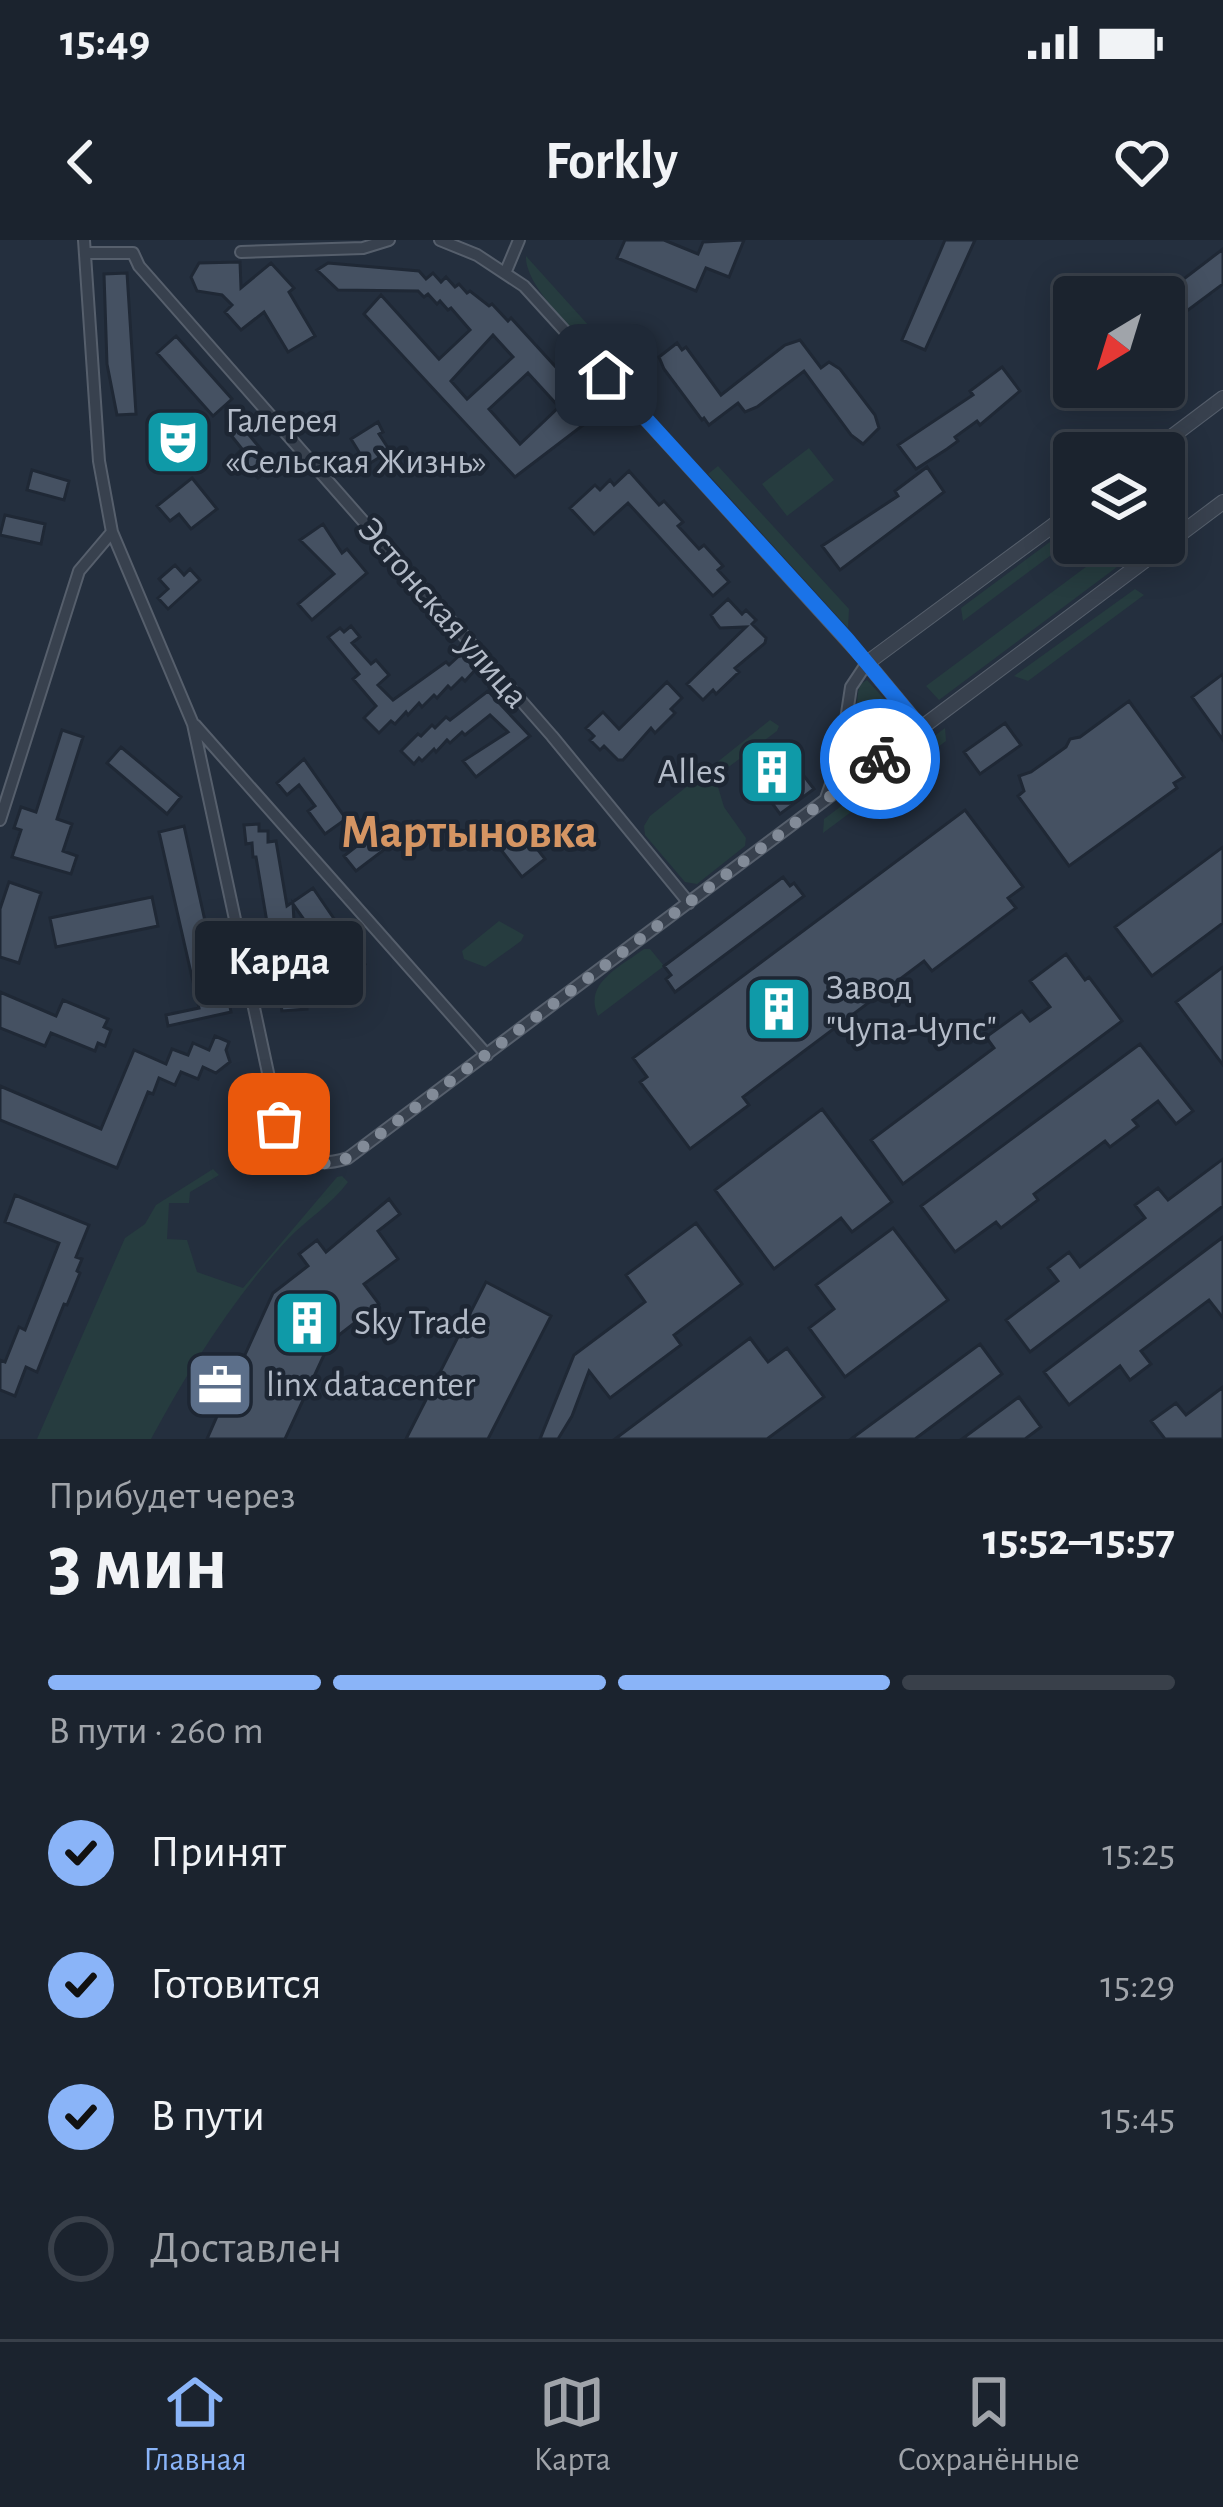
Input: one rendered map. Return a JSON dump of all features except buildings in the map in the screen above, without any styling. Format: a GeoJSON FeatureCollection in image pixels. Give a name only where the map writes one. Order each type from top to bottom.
{"type":"FeatureCollection","features":[{"type":"Feature","properties":{"kind":"street"},"geometry":{"type":"LineString","coordinates":[[241,252],[363,248],[389,240]]}},
{"type":"Feature","properties":{"kind":"street"},"geometry":{"type":"LineString","coordinates":[[440,240],[506,272],[538,302],[921,728]]}},
{"type":"Feature","properties":{"kind":"street"},"geometry":{"type":"LineString","coordinates":[[506,272],[519,240]]}},
{"type":"Feature","properties":{"kind":"street"},"geometry":{"type":"LineString","coordinates":[[85,247],[99,461],[112,532],[194,724],[279,1124],[290,1147],[315,1163],[348,1158],[1223,502]]}},
{"type":"Feature","properties":{"kind":"street","name":"Эстонская улица"},"geometry":{"type":"LineString","coordinates":[[85,247],[133,253],[154,284],[552,736],[688,903]]}},
{"type":"Feature","properties":{"kind":"street"},"geometry":{"type":"LineString","coordinates":[[1178,432],[1223,398]]}},
{"type":"Feature","properties":{"kind":"street"},"geometry":{"type":"LineString","coordinates":[[824,801],[841,759],[851,686],[867,663],[1053,526]]}},
{"type":"Feature","properties":{"kind":"street"},"geometry":{"type":"LineString","coordinates":[[0,820],[79,571],[112,532]]}},
{"type":"Feature","properties":{"kind":"street"},"geometry":{"type":"LineString","coordinates":[[194,724],[487,1055]]}},
{"type":"Feature","properties":{"kind":"green space"},"geometry":{"type":"Polygon","coordinates":[[[526,256],[617,357],[608,365],[545,298],[526,256]]]}},
{"type":"Feature","properties":{"kind":"green space"},"geometry":{"type":"Polygon","coordinates":[[[809,448],[834,480],[787,516],[762,484],[809,448]]]}},
{"type":"Feature","properties":{"kind":"green space"},"geometry":{"type":"Polygon","coordinates":[[[718,466],[849,609],[848,628],[708,474],[718,466]]]}},
{"type":"Feature","properties":{"kind":"green space"},"geometry":{"type":"Polygon","coordinates":[[[1053,540],[1053,554],[963,621],[961,608],[1053,540]]]}},
{"type":"Feature","properties":{"kind":"green space"},"geometry":{"type":"Polygon","coordinates":[[[1090,564],[1121,564],[939,700],[926,686],[1090,564]]]}},
{"type":"Feature","properties":{"kind":"green space"},"geometry":{"type":"Polygon","coordinates":[[[1135,589],[1144,595],[1028,681],[1014,676],[1135,589]]]}},
{"type":"Feature","properties":{"kind":"green space"},"geometry":{"type":"Polygon","coordinates":[[[867,680],[898,714],[900,726],[849,768],[859,685],[867,680]]]}},
{"type":"Feature","properties":{"kind":"green space"},"geometry":{"type":"Polygon","coordinates":[[[770,720],[779,726],[777,731],[715,777],[724,807],[746,838],[745,846],[697,884],[685,882],[645,835],[644,826],[650,816],[770,720]]]}},
{"type":"Feature","properties":{"kind":"green space"},"geometry":{"type":"Polygon","coordinates":[[[945,728],[946,741],[823,833],[824,819],[945,728]]]}},
{"type":"Feature","properties":{"kind":"green space"},"geometry":{"type":"Polygon","coordinates":[[[499,921],[524,935],[521,941],[485,967],[464,959],[462,951],[499,921]]]}},
{"type":"Feature","properties":{"kind":"green space"},"geometry":{"type":"Polygon","coordinates":[[[650,949],[664,966],[598,1016],[595,994],[600,985],[650,949]]]}},
{"type":"Feature","properties":{"kind":"green space"},"geometry":{"type":"Polygon","coordinates":[[[213,1169],[219,1175],[190,1192],[189,1203],[169,1203],[167,1239],[187,1240],[197,1272],[243,1288],[337,1177],[348,1182],[288,1239],[249,1285],[196,1361],[151,1439],[37,1439],[125,1238],[145,1224],[156,1205],[213,1169]]]}},
{"type":"Feature","properties":{"kind":"way so far"},"geometry":{"type":"LineString","coordinates":[[279,1124],[290,1147],[306,1160],[329,1164],[348,1158],[880,759]]}},
{"type":"Feature","properties":{"kind":"place","name":"Галерея «Сельская Жизнь»"},"geometry":{"type":"Point","coordinates":[178,442]}},
{"type":"Feature","properties":{"kind":"place","name":"Alles"},"geometry":{"type":"Point","coordinates":[772,772]}},
{"type":"Feature","properties":{"kind":"place","name":"Завод \"Чупа-Чупс\""},"geometry":{"type":"Point","coordinates":[779,1009]}},
{"type":"Feature","properties":{"kind":"place","name":"Карда"},"geometry":{"type":"Point","coordinates":[279,1124]}},
{"type":"Feature","properties":{"kind":"place","name":"Sky Trade"},"geometry":{"type":"Point","coordinates":[307,1323]}},
{"type":"Feature","properties":{"kind":"place","name":"linx datacenter"},"geometry":{"type":"Point","coordinates":[220,1385]}},
{"type":"Feature","properties":{"kind":"district","name":"Мартыновка"},"geometry":{"type":"Point","coordinates":[469,833]}},
{"type":"Feature","properties":{"kind":"route"},"geometry":{"type":"LineString","coordinates":[[606,375],[847,639],[921,728],[880,759]]}}]}
